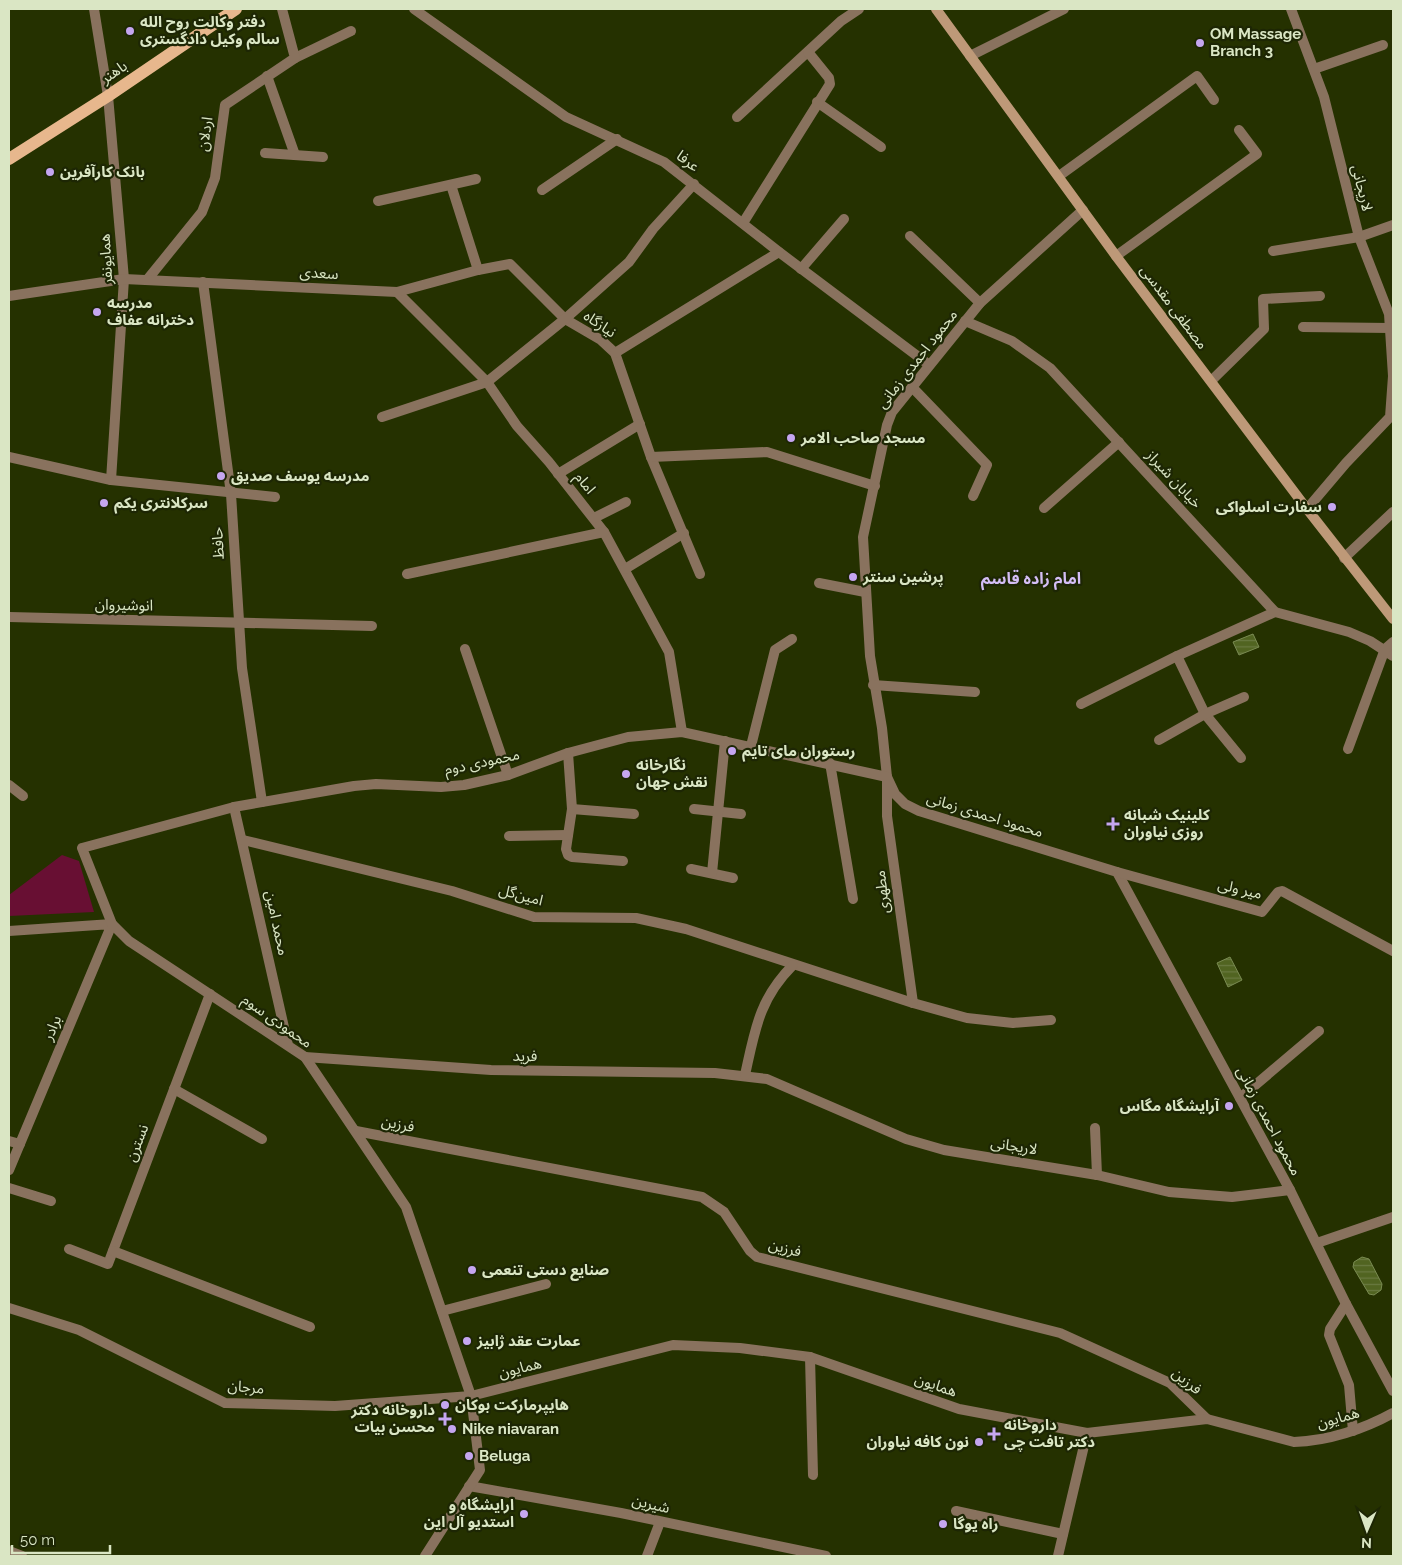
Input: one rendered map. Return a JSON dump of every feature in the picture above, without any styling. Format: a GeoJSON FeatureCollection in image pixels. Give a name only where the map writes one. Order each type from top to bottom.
{"type":"FeatureCollection","features":[{"type":"Feature","properties":{"kind":"main road","name":"باهنر"},"geometry":{"type":"LineString","coordinates":[[9,159],[108,96],[236,9]]}},
{"type":"Feature","properties":{"kind":"main road","name":"مصطفی مقدسی"},"geometry":{"type":"LineString","coordinates":[[936,9],[1116,256],[1307,510],[1393,619]]}},
{"type":"Feature","properties":{"kind":"street","name":"همایونفر"},"geometry":{"type":"LineString","coordinates":[[94,9],[108,96],[124,279],[111,480]]}},
{"type":"Feature","properties":{"kind":"street"},"geometry":{"type":"LineString","coordinates":[[282,9],[295,58]]}},
{"type":"Feature","properties":{"kind":"street"},"geometry":{"type":"LineString","coordinates":[[736,117],[841,20],[859,9]]}},
{"type":"Feature","properties":{"kind":"street"},"geometry":{"type":"LineString","coordinates":[[970,56],[1064,9]]}},
{"type":"Feature","properties":{"kind":"street","name":"لاریجانی"},"geometry":{"type":"LineString","coordinates":[[1292,9],[1324,97],[1359,237],[1389,314],[1393,376],[1390,417],[1346,463],[1307,510]]}},
{"type":"Feature","properties":{"kind":"street","name":"عرفا"},"geometry":{"type":"LineString","coordinates":[[418,10],[566,117],[664,162],[801,269],[928,364]]}},
{"type":"Feature","properties":{"kind":"street","name":"اردلان"},"geometry":{"type":"LineString","coordinates":[[147,280],[202,212],[215,178],[225,105],[295,58],[351,31]]}},
{"type":"Feature","properties":{"kind":"street"},"geometry":{"type":"LineString","coordinates":[[1314,69],[1383,45]]}},
{"type":"Feature","properties":{"kind":"street"},"geometry":{"type":"LineString","coordinates":[[743,223],[830,80],[808,52]]}},
{"type":"Feature","properties":{"kind":"street"},"geometry":{"type":"LineString","coordinates":[[268,76],[295,155]]}},
{"type":"Feature","properties":{"kind":"street"},"geometry":{"type":"LineString","coordinates":[[1059,176],[1197,76],[1214,100]]}},
{"type":"Feature","properties":{"kind":"street"},"geometry":{"type":"LineString","coordinates":[[817,102],[881,147]]}},
{"type":"Feature","properties":{"kind":"street"},"geometry":{"type":"LineString","coordinates":[[1116,256],[1258,154],[1240,130]]}},
{"type":"Feature","properties":{"kind":"street"},"geometry":{"type":"LineString","coordinates":[[542,190],[617,139]]}},
{"type":"Feature","properties":{"kind":"street"},"geometry":{"type":"LineString","coordinates":[[265,154],[323,157]]}},
{"type":"Feature","properties":{"kind":"street"},"geometry":{"type":"LineString","coordinates":[[378,201],[476,179]]}},
{"type":"Feature","properties":{"kind":"street"},"geometry":{"type":"LineString","coordinates":[[382,417],[487,382],[565,319],[629,262],[653,229],[694,184]]}},
{"type":"Feature","properties":{"kind":"street"},"geometry":{"type":"LineString","coordinates":[[451,185],[478,270]]}},
{"type":"Feature","properties":{"kind":"street","name":"محمود احمدی زمانی"},"geometry":{"type":"LineString","coordinates":[[1083,210],[980,303],[928,364],[889,418],[864,537],[865,592],[873,686],[882,728],[887,777],[895,794],[905,804],[919,811],[1117,872],[1290,1190],[1346,1304],[1393,1391]]}},
{"type":"Feature","properties":{"kind":"street"},"geometry":{"type":"LineString","coordinates":[[801,269],[844,219]]}},
{"type":"Feature","properties":{"kind":"street"},"geometry":{"type":"LineString","coordinates":[[1273,250],[1359,237],[1393,225]]}},
{"type":"Feature","properties":{"kind":"street"},"geometry":{"type":"LineString","coordinates":[[910,236],[980,303]]}},
{"type":"Feature","properties":{"kind":"street"},"geometry":{"type":"LineString","coordinates":[[615,353],[779,252]]}},
{"type":"Feature","properties":{"kind":"street","name":"سعدی"},"geometry":{"type":"LineString","coordinates":[[9,296],[124,279],[396,292],[478,270],[510,264]]}},
{"type":"Feature","properties":{"kind":"street","name":"نیازگاه"},"geometry":{"type":"LineString","coordinates":[[510,264],[565,319],[601,340],[615,353],[651,457],[700,574]]}},
{"type":"Feature","properties":{"kind":"street","name":"حافظ"},"geometry":{"type":"LineString","coordinates":[[203,282],[231,494],[242,668],[262,802]]}},
{"type":"Feature","properties":{"kind":"street","name":"امام"},"geometry":{"type":"LineString","coordinates":[[396,292],[487,382],[517,426],[604,532],[669,652],[682,732]]}},
{"type":"Feature","properties":{"kind":"street"},"geometry":{"type":"LineString","coordinates":[[1211,381],[1264,330],[1263,299],[1320,296]]}},
{"type":"Feature","properties":{"kind":"street","name":"خیابان شیراز"},"geometry":{"type":"LineString","coordinates":[[965,321],[1012,341],[1050,368],[1275,612]]}},
{"type":"Feature","properties":{"kind":"street"},"geometry":{"type":"LineString","coordinates":[[1303,327],[1390,328]]}},
{"type":"Feature","properties":{"kind":"street"},"geometry":{"type":"LineString","coordinates":[[912,387],[987,465],[972,496]]}},
{"type":"Feature","properties":{"kind":"street"},"geometry":{"type":"LineString","coordinates":[[558,474],[640,424]]}},
{"type":"Feature","properties":{"kind":"street"},"geometry":{"type":"LineString","coordinates":[[1044,508],[1119,442]]}},
{"type":"Feature","properties":{"kind":"street"},"geometry":{"type":"LineString","coordinates":[[651,457],[768,452],[875,486]]}},
{"type":"Feature","properties":{"kind":"street"},"geometry":{"type":"LineString","coordinates":[[9,457],[111,480],[231,494],[275,497]]}},
{"type":"Feature","properties":{"kind":"street"},"geometry":{"type":"LineString","coordinates":[[594,518],[626,502]]}},
{"type":"Feature","properties":{"kind":"street"},"geometry":{"type":"LineString","coordinates":[[1344,558],[1393,512]]}},
{"type":"Feature","properties":{"kind":"street"},"geometry":{"type":"LineString","coordinates":[[406,574],[604,532]]}},
{"type":"Feature","properties":{"kind":"street"},"geometry":{"type":"LineString","coordinates":[[624,569],[684,533]]}},
{"type":"Feature","properties":{"kind":"street"},"geometry":{"type":"LineString","coordinates":[[819,583],[865,592]]}},
{"type":"Feature","properties":{"kind":"street"},"geometry":{"type":"LineString","coordinates":[[1081,704],[1177,656],[1275,612],[1349,632],[1385,649],[1393,656]]}},
{"type":"Feature","properties":{"kind":"street","name":"انوشیروان"},"geometry":{"type":"LineString","coordinates":[[9,617],[372,626]]}},
{"type":"Feature","properties":{"kind":"street"},"geometry":{"type":"LineString","coordinates":[[751,746],[775,650],[792,639]]}},
{"type":"Feature","properties":{"kind":"street"},"geometry":{"type":"LineString","coordinates":[[1348,749],[1385,649],[1393,642]]}},
{"type":"Feature","properties":{"kind":"street"},"geometry":{"type":"LineString","coordinates":[[466,649],[508,775]]}},
{"type":"Feature","properties":{"kind":"street"},"geometry":{"type":"LineString","coordinates":[[1177,656],[1205,714],[1241,758]]}},
{"type":"Feature","properties":{"kind":"street"},"geometry":{"type":"LineString","coordinates":[[873,686],[975,692]]}},
{"type":"Feature","properties":{"kind":"street"},"geometry":{"type":"LineString","coordinates":[[1159,740],[1205,714],[1244,697]]}},
{"type":"Feature","properties":{"kind":"street","name":"محمودی دوم"},"geometry":{"type":"LineString","coordinates":[[82,848],[234,807],[354,786],[376,784],[441,787],[464,785],[508,775],[568,754],[628,738],[682,732],[887,777]]}},
{"type":"Feature","properties":{"kind":"street"},"geometry":{"type":"LineString","coordinates":[[712,873],[725,741]]}},
{"type":"Feature","properties":{"kind":"street"},"geometry":{"type":"LineString","coordinates":[[568,754],[572,809],[566,849],[568,854],[572,857],[624,861]]}},
{"type":"Feature","properties":{"kind":"street"},"geometry":{"type":"LineString","coordinates":[[830,763],[853,898]]}},
{"type":"Feature","properties":{"kind":"street","name":"مطهری"},"geometry":{"type":"LineString","coordinates":[[887,777],[887,816],[913,1003]]}},
{"type":"Feature","properties":{"kind":"street"},"geometry":{"type":"LineString","coordinates":[[9,785],[23,796]]}},
{"type":"Feature","properties":{"kind":"street","name":"محمد امین"},"geometry":{"type":"LineString","coordinates":[[234,807],[288,1045]]}},
{"type":"Feature","properties":{"kind":"street"},"geometry":{"type":"LineString","coordinates":[[572,809],[634,814]]}},
{"type":"Feature","properties":{"kind":"street"},"geometry":{"type":"LineString","coordinates":[[694,809],[741,814]]}},
{"type":"Feature","properties":{"kind":"street"},"geometry":{"type":"LineString","coordinates":[[509,836],[568,835]]}},
{"type":"Feature","properties":{"kind":"street","name":"امین‌گل"},"geometry":{"type":"LineString","coordinates":[[243,840],[452,891],[534,917],[636,918],[686,929],[793,965],[967,1018],[1013,1023],[1051,1020]]}},
{"type":"Feature","properties":{"kind":"street","name":"محمودی سوم"},"geometry":{"type":"LineString","coordinates":[[82,848],[112,924],[129,940],[305,1057],[406,1207],[470,1396],[480,1470],[425,1556]]}},
{"type":"Feature","properties":{"kind":"street"},"geometry":{"type":"LineString","coordinates":[[691,869],[734,878]]}},
{"type":"Feature","properties":{"kind":"street","name":"میر ولی"},"geometry":{"type":"LineString","coordinates":[[1117,872],[1262,912],[1278,892],[1282,891],[1393,951]]}},
{"type":"Feature","properties":{"kind":"street"},"geometry":{"type":"LineString","coordinates":[[9,931],[112,924]]}},
{"type":"Feature","properties":{"kind":"street","name":"برادر"},"geometry":{"type":"LineString","coordinates":[[9,1170],[112,924]]}},
{"type":"Feature","properties":{"kind":"street"},"geometry":{"type":"LineString","coordinates":[[745,1075],[758,1017],[778,980],[793,965]]}},
{"type":"Feature","properties":{"kind":"street","name":"نسترن"},"geometry":{"type":"LineString","coordinates":[[113,1251],[210,994]]}},
{"type":"Feature","properties":{"kind":"street"},"geometry":{"type":"LineString","coordinates":[[1240,1098],[1319,1031]]}},
{"type":"Feature","properties":{"kind":"street","name":"فرید"},"geometry":{"type":"LineString","coordinates":[[305,1057],[491,1070],[745,1075]]}},
{"type":"Feature","properties":{"kind":"street","name":"لاریجانی"},"geometry":{"type":"LineString","coordinates":[[745,1075],[767,1079],[906,1139],[944,1150],[1097,1175],[1169,1192],[1232,1197],[1290,1190]]}},
{"type":"Feature","properties":{"kind":"street"},"geometry":{"type":"LineString","coordinates":[[174,1089],[262,1139]]}},
{"type":"Feature","properties":{"kind":"street"},"geometry":{"type":"LineString","coordinates":[[1095,1128],[1097,1175]]}},
{"type":"Feature","properties":{"kind":"street","name":"فرزین"},"geometry":{"type":"LineString","coordinates":[[356,1131],[702,1197],[724,1212],[750,1251],[757,1257],[1060,1333],[1170,1383],[1207,1419]]}},
{"type":"Feature","properties":{"kind":"street"},"geometry":{"type":"LineString","coordinates":[[9,1141],[20,1144]]}},
{"type":"Feature","properties":{"kind":"street"},"geometry":{"type":"LineString","coordinates":[[9,1188],[51,1201]]}},
{"type":"Feature","properties":{"kind":"street"},"geometry":{"type":"LineString","coordinates":[[1317,1243],[1393,1217]]}},
{"type":"Feature","properties":{"kind":"street"},"geometry":{"type":"LineString","coordinates":[[69,1249],[106,1265],[113,1251],[310,1327]]}},
{"type":"Feature","properties":{"kind":"street"},"geometry":{"type":"LineString","coordinates":[[442,1311],[546,1284]]}},
{"type":"Feature","properties":{"kind":"street"},"geometry":{"type":"LineString","coordinates":[[1346,1304],[1330,1328],[1329,1335],[1349,1385],[1353,1431]]}},
{"type":"Feature","properties":{"kind":"street","name":"مرجان"},"geometry":{"type":"LineString","coordinates":[[9,1308],[79,1330],[225,1403],[335,1406],[470,1396]]}},
{"type":"Feature","properties":{"kind":"street","name":"همایون"},"geometry":{"type":"LineString","coordinates":[[470,1396],[673,1345],[740,1348],[810,1357],[959,1409],[1088,1434],[1207,1419],[1294,1442],[1307,1442],[1353,1431],[1393,1413]]}},
{"type":"Feature","properties":{"kind":"street"},"geometry":{"type":"LineString","coordinates":[[810,1357],[813,1475]]}},
{"type":"Feature","properties":{"kind":"street"},"geometry":{"type":"LineString","coordinates":[[1058,1556],[1088,1434]]}},
{"type":"Feature","properties":{"kind":"street","name":"شیرین"},"geometry":{"type":"LineString","coordinates":[[469,1486],[621,1513],[826,1556]]}},
{"type":"Feature","properties":{"kind":"street"},"geometry":{"type":"LineString","coordinates":[[956,1511],[1063,1534]]}},
{"type":"Feature","properties":{"kind":"street"},"geometry":{"type":"LineString","coordinates":[[647,1556],[660,1522]]}},
{"type":"Feature","properties":{"kind":"street"},"geometry":{"type":"LineString","coordinates":[[9,1551],[22,1556]]}},
{"type":"Feature","properties":{"kind":"shaded area"},"geometry":{"type":"Polygon","coordinates":[[[1253,634],[1259,647],[1239,655],[1233,642],[1253,634]]]}},
{"type":"Feature","properties":{"kind":"shaded area"},"geometry":{"type":"Polygon","coordinates":[[[62,855],[79,861],[94,912],[9,916],[9,895],[62,855]]]}},
{"type":"Feature","properties":{"kind":"shaded area"},"geometry":{"type":"Polygon","coordinates":[[[1230,957],[1242,980],[1228,987],[1217,963],[1230,957]]]}},
{"type":"Feature","properties":{"kind":"shaded area"},"geometry":{"type":"Polygon","coordinates":[[[1362,1257],[1369,1259],[1382,1284],[1381,1290],[1374,1295],[1369,1294],[1353,1267],[1354,1262],[1362,1257]]]}},
{"type":"Feature","properties":{"kind":"place","name":"دفتر وکالت روح الله سالم وکیل دادگستری"},"geometry":{"type":"Point","coordinates":[130,31]}},
{"type":"Feature","properties":{"kind":"place","name":"OM Massage Branch 3"},"geometry":{"type":"Point","coordinates":[1200,43]}},
{"type":"Feature","properties":{"kind":"place","name":"بانک کارآفرین"},"geometry":{"type":"Point","coordinates":[50,172]}},
{"type":"Feature","properties":{"kind":"place","name":"مدرسه دخترانه عفاف"},"geometry":{"type":"Point","coordinates":[97,312]}},
{"type":"Feature","properties":{"kind":"place","name":"مسجد صاحب الامر"},"geometry":{"type":"Point","coordinates":[791,438]}},
{"type":"Feature","properties":{"kind":"place","name":"مدرسه یوسف صدیق"},"geometry":{"type":"Point","coordinates":[221,476]}},
{"type":"Feature","properties":{"kind":"place","name":"سرکلانتری یکم"},"geometry":{"type":"Point","coordinates":[104,503]}},
{"type":"Feature","properties":{"kind":"place","name":"سفارت اسلواکی"},"geometry":{"type":"Point","coordinates":[1332,507]}},
{"type":"Feature","properties":{"kind":"place","name":"پرشین سنتر"},"geometry":{"type":"Point","coordinates":[853,577]}},
{"type":"Feature","properties":{"kind":"place","name":"رستوران مای تایم"},"geometry":{"type":"Point","coordinates":[732,751]}},
{"type":"Feature","properties":{"kind":"place","name":"نگارخانه نقش جهان"},"geometry":{"type":"Point","coordinates":[626,774]}},
{"type":"Feature","properties":{"kind":"place","name":"کلینیک شبانه روزی نیاوران"},"geometry":{"type":"Point","coordinates":[1113,824]}},
{"type":"Feature","properties":{"kind":"place","name":"آرایشگاه مگاس"},"geometry":{"type":"Point","coordinates":[1229,1106]}},
{"type":"Feature","properties":{"kind":"place","name":"صنایع دستی تنعمی"},"geometry":{"type":"Point","coordinates":[472,1270]}},
{"type":"Feature","properties":{"kind":"place","name":"عمارت عقد ژابیز"},"geometry":{"type":"Point","coordinates":[467,1341]}},
{"type":"Feature","properties":{"kind":"place","name":"هایپرمارکت بوکان"},"geometry":{"type":"Point","coordinates":[445,1405]}},
{"type":"Feature","properties":{"kind":"place","name":"داروخانه دکتر محسن بیات"},"geometry":{"type":"Point","coordinates":[445,1419]}},
{"type":"Feature","properties":{"kind":"place","name":"Nike niavaran"},"geometry":{"type":"Point","coordinates":[452,1429]}},
{"type":"Feature","properties":{"kind":"place","name":"داروخانه دکتر تافت چی"},"geometry":{"type":"Point","coordinates":[994,1434]}},
{"type":"Feature","properties":{"kind":"place","name":"نون کافه نیاوران"},"geometry":{"type":"Point","coordinates":[979,1442]}},
{"type":"Feature","properties":{"kind":"place","name":"Beluga"},"geometry":{"type":"Point","coordinates":[469,1456]}},
{"type":"Feature","properties":{"kind":"place","name":"ارایشگاه و استدیو آل این"},"geometry":{"type":"Point","coordinates":[524,1514]}},
{"type":"Feature","properties":{"kind":"place","name":"راه یوگا"},"geometry":{"type":"Point","coordinates":[943,1524]}},
{"type":"Feature","properties":{"kind":"district","name":"امام زاده قاسم"},"geometry":{"type":"Point","coordinates":[1031,578]}}]}
